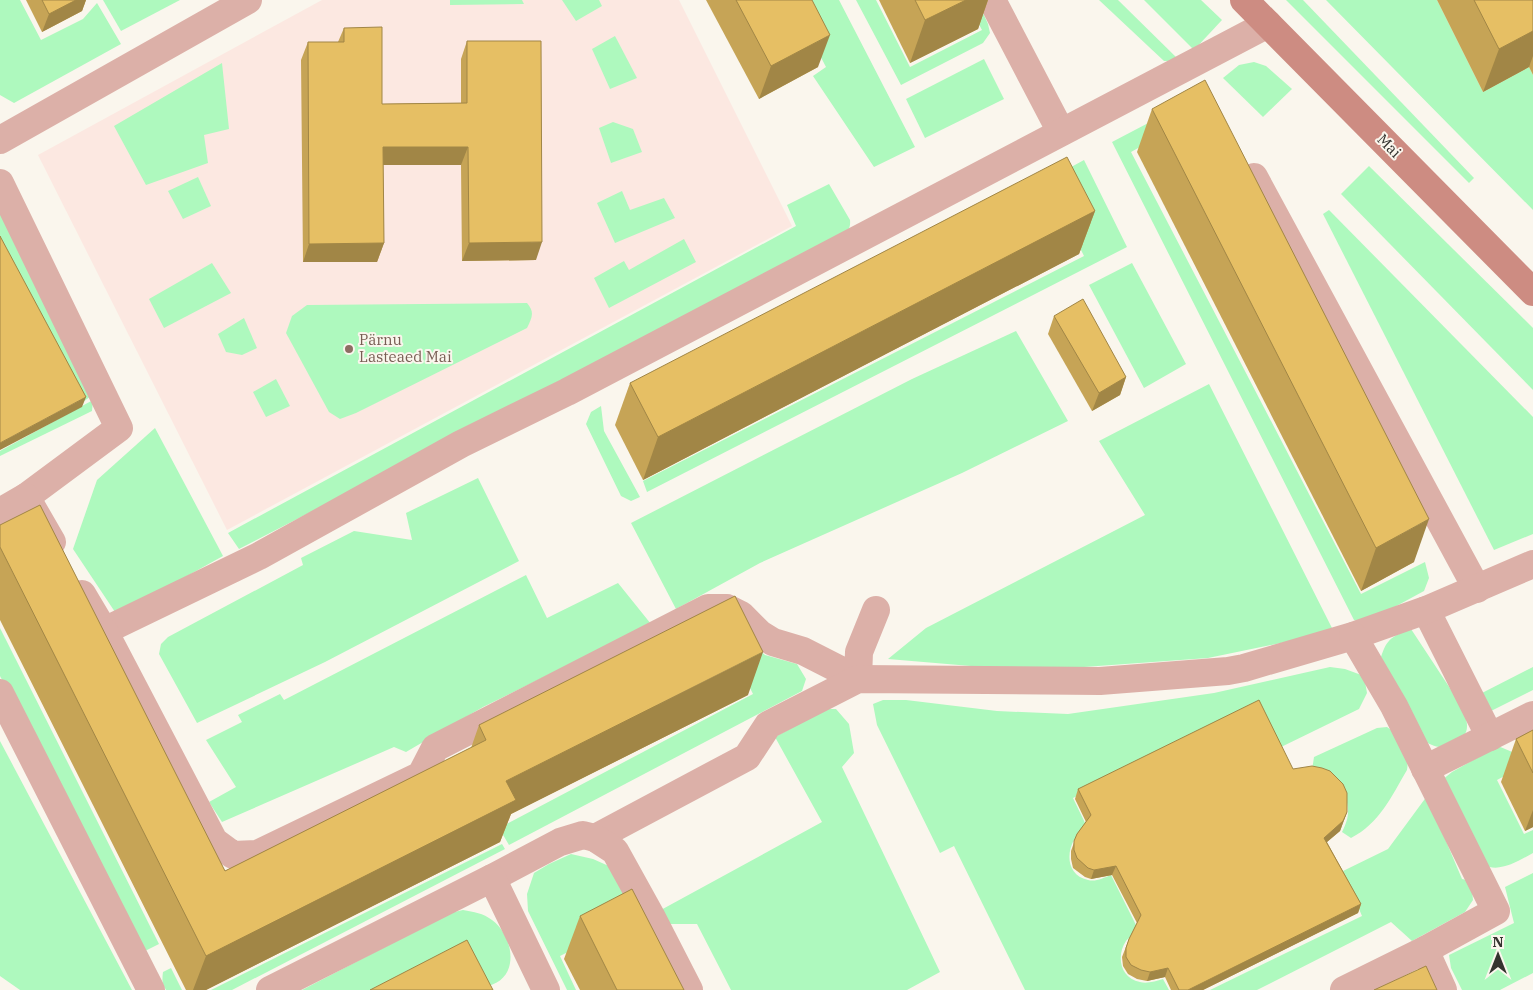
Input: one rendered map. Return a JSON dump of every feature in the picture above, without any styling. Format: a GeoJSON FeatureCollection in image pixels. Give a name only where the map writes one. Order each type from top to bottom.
{"type":"FeatureCollection","features":[{"type":"Feature","properties":{"kind":"street"},"geometry":{"type":"LineString","coordinates":[[0,140],[248,0]]}},
{"type":"Feature","properties":{"kind":"street"},"geometry":{"type":"LineString","coordinates":[[992,0],[1061,132]]}},
{"type":"Feature","properties":{"kind":"street","name":"Mai"},"geometry":{"type":"LineString","coordinates":[[1244,0],[1533,292]]}},
{"type":"Feature","properties":{"kind":"street"},"geometry":{"type":"LineString","coordinates":[[104,631],[259,556],[462,444],[566,392],[1268,24]]}},
{"type":"Feature","properties":{"kind":"street"},"geometry":{"type":"LineString","coordinates":[[1241,154],[1477,589]]}},
{"type":"Feature","properties":{"kind":"street"},"geometry":{"type":"LineString","coordinates":[[0,183],[119,428],[26,497],[0,512]]}},
{"type":"Feature","properties":{"kind":"street"},"geometry":{"type":"LineString","coordinates":[[26,497],[104,631],[214,841],[233,855],[257,854],[421,775],[435,748],[708,608],[727,608],[741,615],[760,634],[773,642],[803,651],[858,679],[1100,681],[1228,671],[1244,668],[1353,636],[1426,610],[1533,564]]}},
{"type":"Feature","properties":{"kind":"street"},"geometry":{"type":"LineString","coordinates":[[858,679],[859,652],[876,610]]}},
{"type":"Feature","properties":{"kind":"street"},"geometry":{"type":"LineString","coordinates":[[1426,610],[1490,737]]}},
{"type":"Feature","properties":{"kind":"street"},"geometry":{"type":"LineString","coordinates":[[1344,990],[1425,950],[1496,911],[1394,706],[1353,636]]}},
{"type":"Feature","properties":{"kind":"street"},"geometry":{"type":"LineString","coordinates":[[595,838],[747,757],[768,725],[858,679]]}},
{"type":"Feature","properties":{"kind":"street"},"geometry":{"type":"LineString","coordinates":[[0,693],[151,990]]}},
{"type":"Feature","properties":{"kind":"street"},"geometry":{"type":"LineString","coordinates":[[1425,769],[1533,715]]}},
{"type":"Feature","properties":{"kind":"street"},"geometry":{"type":"LineString","coordinates":[[270,990],[560,842],[583,835],[595,838],[615,851],[689,990]]}},
{"type":"Feature","properties":{"kind":"street"},"geometry":{"type":"LineString","coordinates":[[492,878],[546,990]]}},
{"type":"Feature","properties":{"kind":"street"},"geometry":{"type":"LineString","coordinates":[[1425,950],[1442,990]]}},
{"type":"Feature","properties":{"kind":"shaded area","name":"Pärnu Lasteaed Mai"},"geometry":{"type":"Polygon","coordinates":[[[322,0],[679,0],[792,226],[227,530],[38,155],[322,0]]]}},
{"type":"Feature","properties":{"kind":"green space"},"geometry":{"type":"Polygon","coordinates":[[[0,0],[20,0],[41,40],[83,19],[97,3],[121,44],[14,103],[0,95],[0,0]]]}},
{"type":"Feature","properties":{"kind":"green space"},"geometry":{"type":"Polygon","coordinates":[[[103,0],[180,0],[121,31],[103,0]]]}},
{"type":"Feature","properties":{"kind":"green space"},"geometry":{"type":"Polygon","coordinates":[[[450,0],[522,0],[524,4],[450,5],[450,0]]]}},
{"type":"Feature","properties":{"kind":"green space"},"geometry":{"type":"Polygon","coordinates":[[[562,0],[599,0],[602,6],[576,21],[562,0]]]}},
{"type":"Feature","properties":{"kind":"green space"},"geometry":{"type":"Polygon","coordinates":[[[791,0],[839,0],[915,147],[874,167],[813,76],[826,67],[791,0]]]}},
{"type":"Feature","properties":{"kind":"green space"},"geometry":{"type":"Polygon","coordinates":[[[856,0],[876,0],[910,67],[982,30],[966,0],[977,0],[990,33],[983,43],[901,85],[856,0]]]}},
{"type":"Feature","properties":{"kind":"green space"},"geometry":{"type":"Polygon","coordinates":[[[1099,0],[1118,0],[1180,61],[1164,61],[1099,0]]]}},
{"type":"Feature","properties":{"kind":"green space"},"geometry":{"type":"Polygon","coordinates":[[[1144,0],[1201,0],[1222,20],[1194,50],[1144,0]]]}},
{"type":"Feature","properties":{"kind":"green space"},"geometry":{"type":"Polygon","coordinates":[[[1286,0],[1303,0],[1474,178],[1469,183],[1286,0]]]}},
{"type":"Feature","properties":{"kind":"green space"},"geometry":{"type":"Polygon","coordinates":[[[1326,0],[1437,0],[1483,92],[1529,67],[1533,75],[1533,210],[1326,0]]]}},
{"type":"Feature","properties":{"kind":"green space"},"geometry":{"type":"Polygon","coordinates":[[[615,36],[637,78],[610,89],[592,49],[615,36]]]}},
{"type":"Feature","properties":{"kind":"green space"},"geometry":{"type":"Polygon","coordinates":[[[984,59],[1004,99],[925,138],[906,99],[984,59]]]}},
{"type":"Feature","properties":{"kind":"green space"},"geometry":{"type":"Polygon","coordinates":[[[1254,62],[1266,66],[1292,89],[1263,117],[1223,78],[1239,65],[1254,62]]]}},
{"type":"Feature","properties":{"kind":"green space"},"geometry":{"type":"Polygon","coordinates":[[[222,63],[229,129],[204,135],[208,163],[146,185],[114,126],[222,63]]]}},
{"type":"Feature","properties":{"kind":"green space"},"geometry":{"type":"Polygon","coordinates":[[[1196,98],[1190,119],[1131,152],[1361,594],[1425,562],[1429,578],[1424,591],[1365,623],[1354,620],[1112,142],[1196,98]]]}},
{"type":"Feature","properties":{"kind":"green space"},"geometry":{"type":"Polygon","coordinates":[[[613,122],[633,129],[642,152],[611,163],[599,128],[613,122]]]}},
{"type":"Feature","properties":{"kind":"green space"},"geometry":{"type":"Polygon","coordinates":[[[1084,160],[1127,247],[647,492],[643,481],[1084,256],[1054,196],[1009,201],[1084,160]]]}},
{"type":"Feature","properties":{"kind":"green space"},"geometry":{"type":"Polygon","coordinates":[[[1369,166],[1533,328],[1533,390],[1341,194],[1369,166]]]}},
{"type":"Feature","properties":{"kind":"green space"},"geometry":{"type":"Polygon","coordinates":[[[198,177],[211,206],[183,219],[168,191],[198,177]]]}},
{"type":"Feature","properties":{"kind":"green space"},"geometry":{"type":"Polygon","coordinates":[[[829,184],[850,220],[847,232],[840,239],[239,549],[228,533],[796,226],[787,205],[829,184]]]}},
{"type":"Feature","properties":{"kind":"green space"},"geometry":{"type":"Polygon","coordinates":[[[622,191],[630,210],[664,198],[675,218],[615,243],[597,203],[622,191]]]}},
{"type":"Feature","properties":{"kind":"green space"},"geometry":{"type":"Polygon","coordinates":[[[0,208],[91,396],[83,402],[0,244],[0,208]]]}},
{"type":"Feature","properties":{"kind":"green space"},"geometry":{"type":"Polygon","coordinates":[[[1329,210],[1533,417],[1533,534],[1494,550],[1323,214],[1329,210]]]}},
{"type":"Feature","properties":{"kind":"green space"},"geometry":{"type":"Polygon","coordinates":[[[684,239],[696,262],[609,308],[594,278],[624,261],[629,270],[684,239]]]}},
{"type":"Feature","properties":{"kind":"green space"},"geometry":{"type":"Polygon","coordinates":[[[212,263],[231,293],[164,328],[149,299],[212,263]]]}},
{"type":"Feature","properties":{"kind":"green space"},"geometry":{"type":"Polygon","coordinates":[[[1132,263],[1186,364],[1144,388],[1089,285],[1132,263]]]}},
{"type":"Feature","properties":{"kind":"green space"},"geometry":{"type":"Polygon","coordinates":[[[527,303],[532,315],[527,328],[356,413],[340,419],[329,412],[286,333],[292,316],[307,305],[527,303]]]}},
{"type":"Feature","properties":{"kind":"green space"},"geometry":{"type":"Polygon","coordinates":[[[244,318],[257,348],[242,355],[226,352],[218,334],[244,318]]]}},
{"type":"Feature","properties":{"kind":"green space"},"geometry":{"type":"Polygon","coordinates":[[[1016,331],[1068,421],[962,473],[760,563],[676,609],[631,523],[912,379],[1016,331]]]}},
{"type":"Feature","properties":{"kind":"green space"},"geometry":{"type":"Polygon","coordinates":[[[276,379],[290,406],[266,417],[253,392],[276,379]]]}},
{"type":"Feature","properties":{"kind":"green space"},"geometry":{"type":"Polygon","coordinates":[[[1209,384],[1334,632],[1208,658],[1029,671],[888,659],[926,628],[1145,515],[1099,441],[1209,384]]]}},
{"type":"Feature","properties":{"kind":"green space"},"geometry":{"type":"Polygon","coordinates":[[[93,400],[92,411],[0,456],[0,451],[93,400]]]}},
{"type":"Feature","properties":{"kind":"green space"},"geometry":{"type":"Polygon","coordinates":[[[601,406],[604,431],[640,497],[631,501],[621,496],[586,424],[591,412],[601,406]]]}},
{"type":"Feature","properties":{"kind":"green space"},"geometry":{"type":"Polygon","coordinates":[[[155,428],[223,556],[117,615],[73,549],[97,480],[155,428]]]}},
{"type":"Feature","properties":{"kind":"green space"},"geometry":{"type":"Polygon","coordinates":[[[478,478],[519,561],[325,662],[197,723],[159,654],[161,644],[168,637],[303,565],[301,558],[354,531],[412,540],[406,513],[478,478]]]}},
{"type":"Feature","properties":{"kind":"green space"},"geometry":{"type":"Polygon","coordinates":[[[526,575],[547,618],[618,583],[651,624],[483,707],[406,752],[394,747],[222,822],[209,802],[236,787],[206,740],[242,722],[238,715],[280,694],[284,700],[526,575]]]}},
{"type":"Feature","properties":{"kind":"green space"},"geometry":{"type":"Polygon","coordinates":[[[0,628],[159,944],[143,952],[0,676],[0,628]]]}},
{"type":"Feature","properties":{"kind":"green space"},"geometry":{"type":"Polygon","coordinates":[[[1411,629],[1463,708],[1465,714],[1466,732],[1458,740],[1446,746],[1439,747],[1420,739],[1381,657],[1391,638],[1411,629]]]}},
{"type":"Feature","properties":{"kind":"green space"},"geometry":{"type":"Polygon","coordinates":[[[723,634],[749,641],[765,655],[797,664],[806,679],[802,691],[509,845],[499,828],[753,694],[723,634]]]}},
{"type":"Feature","properties":{"kind":"green space"},"geometry":{"type":"Polygon","coordinates":[[[1330,667],[1345,669],[1364,676],[1367,693],[1359,709],[1277,749],[1256,708],[1073,798],[1087,827],[1080,832],[1071,847],[1070,863],[1073,871],[1088,880],[1100,879],[1111,875],[1139,931],[1127,940],[1123,947],[1121,960],[1124,971],[1133,980],[1143,983],[1163,979],[1169,990],[1025,990],[954,846],[940,853],[877,725],[873,704],[883,700],[906,700],[997,711],[1068,714],[1214,693],[1330,667]]]}},
{"type":"Feature","properties":{"kind":"green space"},"geometry":{"type":"Polygon","coordinates":[[[1533,667],[1533,690],[1491,711],[1482,693],[1533,667]]]}},
{"type":"Feature","properties":{"kind":"green space"},"geometry":{"type":"Polygon","coordinates":[[[826,709],[836,709],[849,724],[854,753],[842,767],[940,972],[907,990],[731,990],[697,924],[667,924],[659,911],[822,822],[775,737],[826,709]]]}},
{"type":"Feature","properties":{"kind":"green space"},"geometry":{"type":"Polygon","coordinates":[[[1387,727],[1392,730],[1403,746],[1408,764],[1407,770],[1377,817],[1370,825],[1351,838],[1342,832],[1348,813],[1345,793],[1312,770],[1314,757],[1377,728],[1387,727]]]}},
{"type":"Feature","properties":{"kind":"green space"},"geometry":{"type":"Polygon","coordinates":[[[0,741],[132,990],[20,990],[0,976],[0,741]]]}},
{"type":"Feature","properties":{"kind":"green space"},"geometry":{"type":"Polygon","coordinates":[[[1498,746],[1517,754],[1525,765],[1497,780],[1524,834],[1533,830],[1533,853],[1509,865],[1496,868],[1484,865],[1442,780],[1452,772],[1498,746]]]}},
{"type":"Feature","properties":{"kind":"green space"},"geometry":{"type":"Polygon","coordinates":[[[1427,796],[1462,879],[1471,881],[1473,900],[1465,912],[1412,941],[1391,922],[1257,990],[1210,990],[1362,916],[1343,871],[1388,849],[1427,796]]]}},
{"type":"Feature","properties":{"kind":"green space"},"geometry":{"type":"Polygon","coordinates":[[[502,844],[505,849],[232,990],[211,990],[502,844]]]}},
{"type":"Feature","properties":{"kind":"green space"},"geometry":{"type":"Polygon","coordinates":[[[571,854],[593,859],[611,867],[627,887],[618,927],[560,956],[576,990],[567,990],[528,911],[527,894],[534,873],[571,854]]]}},
{"type":"Feature","properties":{"kind":"green space"},"geometry":{"type":"Polygon","coordinates":[[[1533,873],[1533,973],[1500,990],[1462,990],[1451,968],[1449,955],[1514,923],[1505,887],[1533,873]]]}},
{"type":"Feature","properties":{"kind":"green space"},"geometry":{"type":"Polygon","coordinates":[[[463,910],[478,913],[489,918],[505,936],[509,946],[509,966],[505,975],[498,982],[487,986],[379,990],[302,990],[450,913],[463,910]]]}},
{"type":"Feature","properties":{"kind":"green space"},"geometry":{"type":"Polygon","coordinates":[[[171,968],[182,990],[166,990],[165,988],[163,972],[171,968]]]}},
{"type":"Feature","properties":{"kind":"building"},"geometry":{"type":"Polygon","coordinates":[[[42,0],[76,0],[49,14],[42,0]]]}},
{"type":"Feature","properties":{"kind":"building"},"geometry":{"type":"Polygon","coordinates":[[[736,0],[812,0],[830,35],[771,66],[736,0]]]}},
{"type":"Feature","properties":{"kind":"building"},"geometry":{"type":"Polygon","coordinates":[[[915,0],[966,0],[925,20],[915,0]]]}},
{"type":"Feature","properties":{"kind":"building"},"geometry":{"type":"Polygon","coordinates":[[[1474,0],[1533,0],[1533,31],[1499,49],[1474,0]]]}},
{"type":"Feature","properties":{"kind":"building"},"geometry":{"type":"Polygon","coordinates":[[[382,27],[382,104],[467,103],[467,41],[541,41],[542,242],[469,243],[468,147],[383,147],[384,243],[309,244],[308,42],[344,42],[344,28],[382,27]]]}},
{"type":"Feature","properties":{"kind":"building"},"geometry":{"type":"Polygon","coordinates":[[[1205,80],[1429,519],[1376,548],[1152,109],[1205,80]]]}},
{"type":"Feature","properties":{"kind":"building"},"geometry":{"type":"Polygon","coordinates":[[[1067,157],[1095,211],[658,437],[630,383],[1067,157]]]}},
{"type":"Feature","properties":{"kind":"building"},"geometry":{"type":"Polygon","coordinates":[[[0,236],[86,397],[0,443],[0,236]]]}},
{"type":"Feature","properties":{"kind":"building"},"geometry":{"type":"Polygon","coordinates":[[[1083,299],[1126,377],[1099,393],[1054,316],[1083,299]]]}},
{"type":"Feature","properties":{"kind":"building"},"geometry":{"type":"Polygon","coordinates":[[[40,505],[225,871],[486,740],[479,725],[735,596],[763,652],[506,781],[516,800],[206,956],[0,547],[0,525],[40,505]]]}},
{"type":"Feature","properties":{"kind":"building"},"geometry":{"type":"Polygon","coordinates":[[[1259,700],[1293,769],[1312,766],[1322,768],[1330,771],[1343,784],[1347,793],[1347,812],[1343,821],[1324,838],[1361,904],[1188,990],[1179,990],[1168,968],[1150,972],[1141,970],[1131,965],[1126,957],[1129,939],[1141,915],[1116,866],[1094,870],[1088,868],[1077,858],[1074,850],[1074,841],[1091,815],[1078,789],[1259,700]]]}},
{"type":"Feature","properties":{"kind":"building"},"geometry":{"type":"Polygon","coordinates":[[[1533,730],[1533,773],[1516,739],[1533,730]]]}},
{"type":"Feature","properties":{"kind":"building"},"geometry":{"type":"Polygon","coordinates":[[[632,889],[684,990],[617,990],[580,916],[632,889]]]}},
{"type":"Feature","properties":{"kind":"building"},"geometry":{"type":"Polygon","coordinates":[[[467,940],[493,990],[370,990],[467,940]]]}},
{"type":"Feature","properties":{"kind":"building"},"geometry":{"type":"Polygon","coordinates":[[[1426,966],[1437,990],[1374,990],[1426,966]]]}},
{"type":"Feature","properties":{"kind":"place","name":"Pärnu Lasteaed Mai"},"geometry":{"type":"Point","coordinates":[349,349]}}]}
